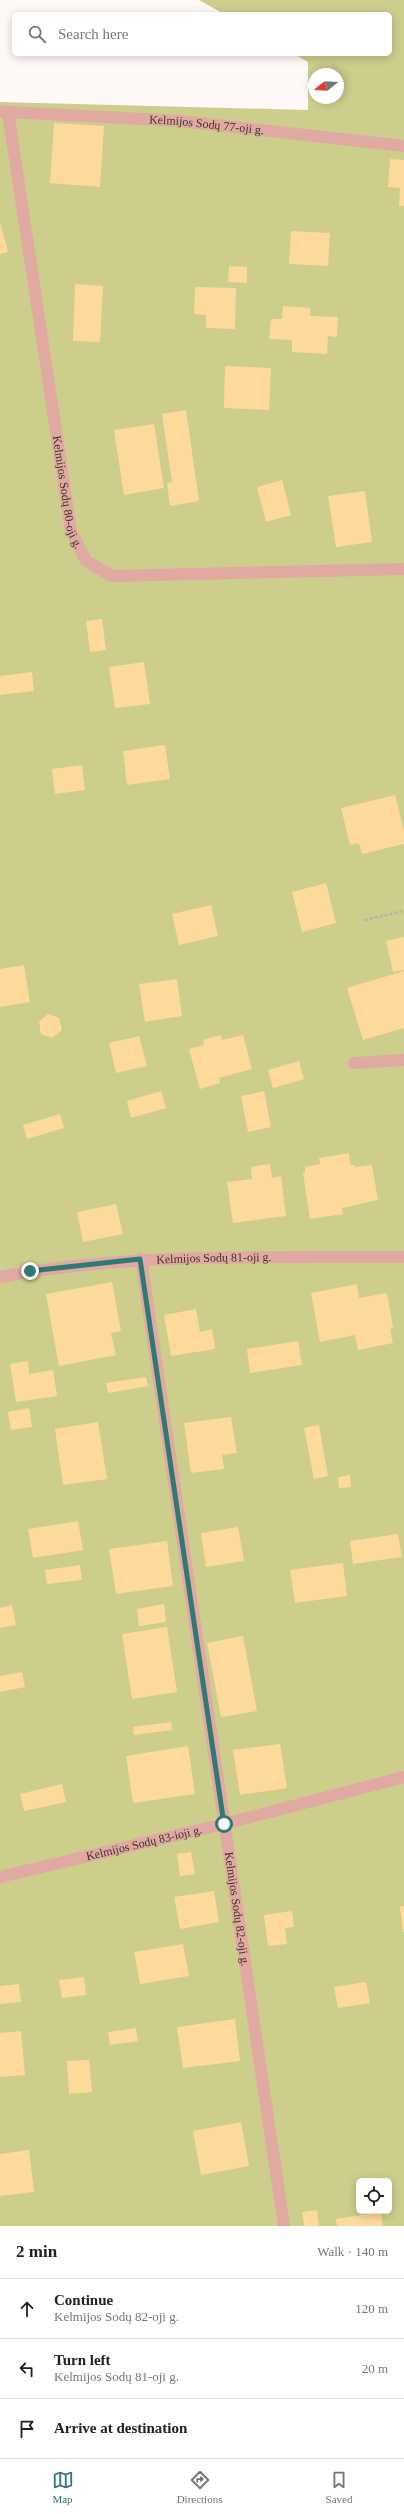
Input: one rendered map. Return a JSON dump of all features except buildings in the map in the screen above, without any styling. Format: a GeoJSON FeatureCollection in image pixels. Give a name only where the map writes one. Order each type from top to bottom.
{"type":"FeatureCollection","features":[{"type":"Feature","properties":{"kind":"street","name":"Kelmijos Sodų 77-oji g."},"geometry":{"type":"LineString","coordinates":[[4,111],[180,121],[404,146]]}},
{"type":"Feature","properties":{"kind":"street","name":"Kelmijos Sodų 80-oji g."},"geometry":{"type":"LineString","coordinates":[[4,111],[72,531],[86,561],[112,576],[404,569]]}},
{"type":"Feature","properties":{"kind":"street"},"geometry":{"type":"LineString","coordinates":[[354,1063],[404,1060]]}},
{"type":"Feature","properties":{"kind":"street","name":"Kelmijos Sodų 81-oji g."},"geometry":{"type":"LineString","coordinates":[[0,1277],[30,1271],[140,1259],[404,1257]]}},
{"type":"Feature","properties":{"kind":"street","name":"Kelmijos Sodų 82-oji g."},"geometry":{"type":"LineString","coordinates":[[140,1259],[284,2226]]}},
{"type":"Feature","properties":{"kind":"street","name":"Kelmijos Sodų 83-ioji g."},"geometry":{"type":"LineString","coordinates":[[0,1877],[224,1824],[404,1777]]}},
{"type":"Feature","properties":{"kind":"path"},"geometry":{"type":"LineString","coordinates":[[365,920],[404,911]]}},
{"type":"Feature","properties":{"kind":"green space"},"geometry":{"type":"Polygon","coordinates":[[[199,0],[404,0],[404,2226],[0,2226],[0,102],[308,110],[308,104],[344,104],[344,68],[308,68],[308,62],[298,56],[392,56],[392,12],[220,12],[199,0]]]}},
{"type":"Feature","properties":{"kind":"route"},"geometry":{"type":"LineString","coordinates":[[30,1271],[140,1259],[224,1824]]}}]}
